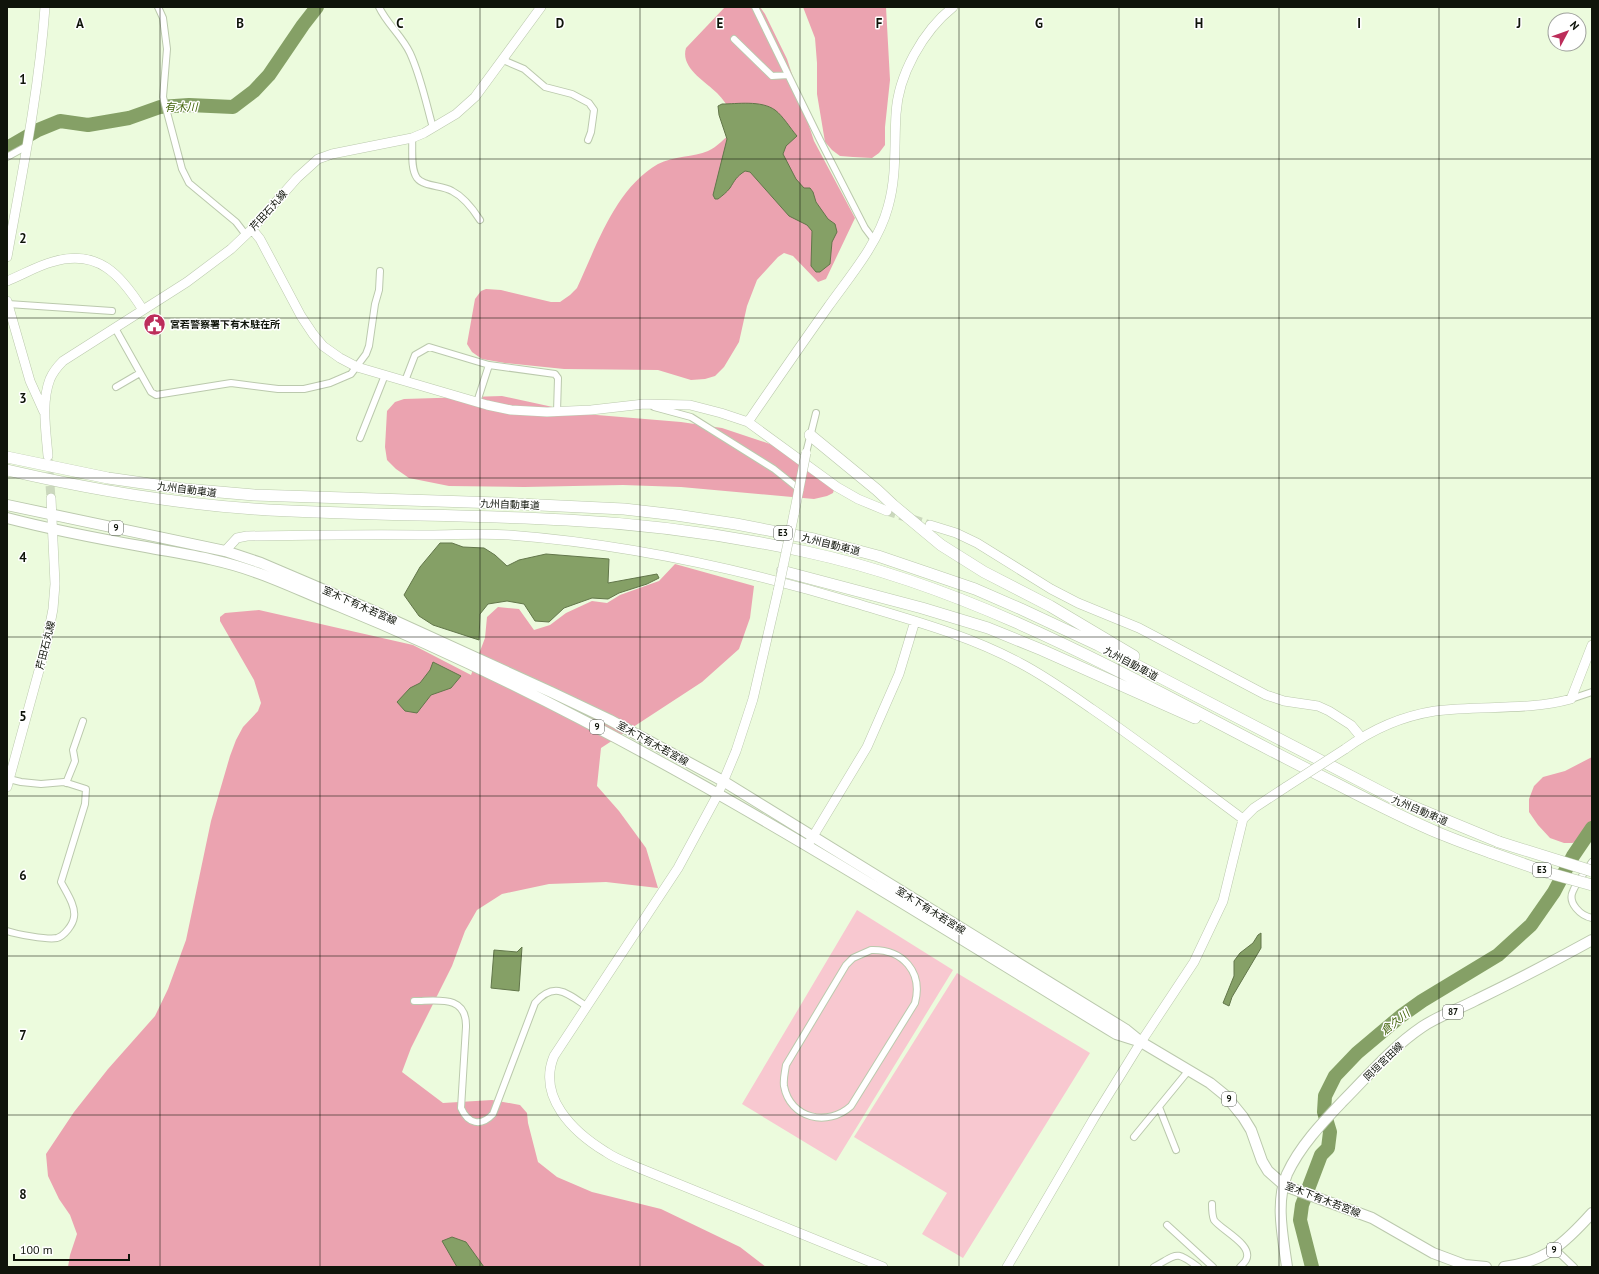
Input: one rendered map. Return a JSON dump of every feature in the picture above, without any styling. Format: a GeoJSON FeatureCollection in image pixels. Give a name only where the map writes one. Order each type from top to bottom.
{"type":"FeatureCollection","features":[{"type":"Feature","properties":{"kind":"highway"},"geometry":{"type":"LineString","coordinates":[[810,435],[941,545],[962,559],[1050,606],[1110,642],[1228,708],[1274,737]]}},
{"type":"Feature","properties":{"kind":"highway","name":"九州自動車道"},"geometry":{"type":"LineString","coordinates":[[7,457],[101,477],[185,489],[254,496],[499,503],[624,509],[729,523],[814,539],[878,556],[975,589],[1098,645],[1395,799],[1499,842],[1592,871]]}},
{"type":"Feature","properties":{"kind":"highway","name":"九州自動車道"},"geometry":{"type":"LineString","coordinates":[[7,470],[106,492],[182,502],[253,509],[568,520],[674,529],[733,537],[810,552],[875,569],[970,602],[1099,661],[1294,763],[1398,815],[1492,853],[1550,873],[1592,885]]}},
{"type":"Feature","properties":{"kind":"highway"},"geometry":{"type":"LineString","coordinates":[[787,572],[922,608],[988,628],[1042,650],[1294,763]]}},
{"type":"Feature","properties":{"kind":"main road","name":"室木下有木若宮線"},"geometry":{"type":"LineString","coordinates":[[7,505],[165,537],[225,551],[261,563],[369,609],[544,688],[610,720],[723,781],[810,841],[1125,1029],[1141,1042],[1189,1070],[1218,1090],[1234,1105],[1250,1130],[1262,1161],[1268,1171],[1284,1186],[1372,1218],[1433,1253],[1465,1265],[1486,1267]]}},
{"type":"Feature","properties":{"kind":"main road","name":"室木下有木若宮線"},"geometry":{"type":"LineString","coordinates":[[7,518],[52,530],[222,562],[280,581],[428,644],[548,701],[673,768],[718,794],[810,841]]}},
{"type":"Feature","properties":{"kind":"main road","name":"岡垣宮田線"},"geometry":{"type":"LineString","coordinates":[[1287,1267],[1281,1224],[1284,1186],[1287,1174],[1306,1143],[1319,1126],[1379,1062],[1423,1026],[1544,966],[1592,940]]}},
{"type":"Feature","properties":{"kind":"main road","name":"9"},"geometry":{"type":"LineString","coordinates":[[1504,1267],[1525,1263],[1555,1249],[1572,1236],[1592,1213]]}},
{"type":"Feature","properties":{"kind":"street"},"geometry":{"type":"LineString","coordinates":[[7,257],[31,122],[42,49],[45,7]]}},
{"type":"Feature","properties":{"kind":"street"},"geometry":{"type":"LineString","coordinates":[[158,7],[163,18],[167,49],[162,97],[182,169],[189,183],[212,204],[260,239],[313,334],[323,346],[340,358],[357,366],[384,375],[477,402],[511,410],[557,412],[644,404],[690,405],[748,422],[837,487],[858,499],[887,511]]}},
{"type":"Feature","properties":{"kind":"street"},"geometry":{"type":"LineString","coordinates":[[379,7],[410,53],[433,128]]}},
{"type":"Feature","properties":{"kind":"street","name":"芹田石丸線"},"geometry":{"type":"LineString","coordinates":[[48,456],[46,415],[48,386],[50,377],[56,368],[70,356],[211,265],[249,232],[297,178],[318,159],[332,154],[412,138],[433,128],[456,114],[475,97],[541,7]]}},
{"type":"Feature","properties":{"kind":"street"},"geometry":{"type":"LineString","coordinates":[[755,7],[823,147],[865,228],[874,240]]}},
{"type":"Feature","properties":{"kind":"street"},"geometry":{"type":"LineString","coordinates":[[748,422],[874,240],[882,224],[893,186],[896,112],[903,79],[920,44],[935,24],[953,7]]}},
{"type":"Feature","properties":{"kind":"street"},"geometry":{"type":"LineString","coordinates":[[734,39],[772,76],[788,75]]}},
{"type":"Feature","properties":{"kind":"street"},"geometry":{"type":"LineString","coordinates":[[503,60],[524,69],[545,87],[572,94],[589,103],[594,110],[591,132],[588,140]]}},
{"type":"Feature","properties":{"kind":"street"},"geometry":{"type":"LineString","coordinates":[[412,138],[413,162],[417,178],[429,185],[439,186],[453,191],[472,208],[480,220]]}},
{"type":"Feature","properties":{"kind":"street"},"geometry":{"type":"LineString","coordinates":[[7,157],[27,145]]}},
{"type":"Feature","properties":{"kind":"street"},"geometry":{"type":"LineString","coordinates":[[7,281],[51,262],[68,258],[82,258],[96,262],[122,279],[143,310]]}},
{"type":"Feature","properties":{"kind":"street"},"geometry":{"type":"LineString","coordinates":[[115,328],[150,392],[156,395],[231,383],[278,390],[304,389],[337,380],[351,374],[366,354],[372,336],[375,304],[379,290],[380,271]]}},
{"type":"Feature","properties":{"kind":"street"},"geometry":{"type":"LineString","coordinates":[[46,415],[30,381],[7,303],[112,311]]}},
{"type":"Feature","properties":{"kind":"street"},"geometry":{"type":"LineString","coordinates":[[404,381],[415,355],[429,347],[489,365],[555,374],[558,378],[557,412]]}},
{"type":"Feature","properties":{"kind":"street"},"geometry":{"type":"LineString","coordinates":[[477,402],[489,365]]}},
{"type":"Feature","properties":{"kind":"street"},"geometry":{"type":"LineString","coordinates":[[116,387],[140,373]]}},
{"type":"Feature","properties":{"kind":"street"},"geometry":{"type":"LineString","coordinates":[[360,438],[384,375]]}},
{"type":"Feature","properties":{"kind":"street"},"geometry":{"type":"LineString","coordinates":[[644,404],[691,417],[774,469],[799,489]]}},
{"type":"Feature","properties":{"kind":"street"},"geometry":{"type":"LineString","coordinates":[[816,413],[806,453],[794,514],[787,572],[778,591],[753,699],[736,751],[718,794],[678,868],[554,1056],[550,1073],[551,1092],[556,1105],[579,1132],[607,1153],[639,1168],[883,1267]]}},
{"type":"Feature","properties":{"kind":"street","name":"芹田石丸線"},"geometry":{"type":"LineString","coordinates":[[8,783],[54,609],[55,584],[52,498]]}},
{"type":"Feature","properties":{"kind":"street"},"geometry":{"type":"LineString","coordinates":[[930,525],[956,533],[977,543],[1051,589],[1078,603],[1139,628],[1266,695],[1284,701],[1318,706],[1329,711],[1351,725],[1361,737]]}},
{"type":"Feature","properties":{"kind":"street"},"geometry":{"type":"LineString","coordinates":[[225,551],[237,538],[247,536],[357,534],[507,535],[611,546],[676,557],[818,593],[915,621],[978,642],[1021,664],[1072,695],[1120,728],[1243,820]]}},
{"type":"Feature","properties":{"kind":"street"},"geometry":{"type":"LineString","coordinates":[[810,841],[867,747],[899,674],[915,621]]}},
{"type":"Feature","properties":{"kind":"street"},"geometry":{"type":"LineString","coordinates":[[1571,699],[1592,645]]}},
{"type":"Feature","properties":{"kind":"street"},"geometry":{"type":"LineString","coordinates":[[1007,1267],[1094,1118],[1141,1042],[1194,962],[1223,901],[1243,820],[1254,808],[1361,737],[1404,718],[1435,711],[1538,706],[1571,699],[1592,692]]}},
{"type":"Feature","properties":{"kind":"street"},"geometry":{"type":"LineString","coordinates":[[66,782],[75,761],[73,750],[83,721]]}},
{"type":"Feature","properties":{"kind":"street"},"geometry":{"type":"LineString","coordinates":[[7,931],[23,935],[56,938],[66,931],[74,917],[74,909],[62,882],[85,804],[87,791],[86,789],[66,782],[41,784],[21,782],[8,783]]}},
{"type":"Feature","properties":{"kind":"street"},"geometry":{"type":"LineString","coordinates":[[1592,862],[1572,892],[1573,901],[1577,910],[1587,917],[1592,918]]}},
{"type":"Feature","properties":{"kind":"street"},"geometry":{"type":"LineString","coordinates":[[871,950],[889,952],[898,956],[910,966],[915,976],[918,995],[915,1003],[854,1102],[845,1112],[824,1119],[812,1117],[800,1112],[792,1104],[784,1087],[786,1065],[846,965],[853,958],[871,950]]}},
{"type":"Feature","properties":{"kind":"street"},"geometry":{"type":"LineString","coordinates":[[414,1001],[449,1001],[456,1004],[465,1014],[466,1027],[461,1108],[467,1118],[474,1122],[488,1120],[493,1114],[535,1003],[541,996],[549,991],[559,990],[586,1006]]}},
{"type":"Feature","properties":{"kind":"street"},"geometry":{"type":"LineString","coordinates":[[1134,1137],[1189,1070]]}},
{"type":"Feature","properties":{"kind":"street"},"geometry":{"type":"LineString","coordinates":[[1159,1107],[1176,1150]]}},
{"type":"Feature","properties":{"kind":"street"},"geometry":{"type":"LineString","coordinates":[[1212,1204],[1214,1219],[1219,1225],[1238,1240],[1244,1248],[1247,1255],[1246,1260],[1240,1267]]}},
{"type":"Feature","properties":{"kind":"street"},"geometry":{"type":"LineString","coordinates":[[1167,1226],[1212,1267]]}},
{"type":"Feature","properties":{"kind":"street"},"geometry":{"type":"LineString","coordinates":[[1555,1249],[1574,1267]]}},
{"type":"Feature","properties":{"kind":"street"},"geometry":{"type":"LineString","coordinates":[[1154,1267],[1177,1255],[1182,1255],[1198,1267]]}},
{"type":"Feature","properties":{"kind":"shaded area"},"geometry":{"type":"Polygon","coordinates":[[[725,7],[760,7],[765,14],[787,59],[814,141],[855,218],[826,279],[818,282],[793,256],[784,253],[778,257],[757,280],[747,306],[739,342],[724,367],[715,376],[705,379],[691,380],[658,370],[564,369],[505,363],[482,359],[472,352],[467,344],[475,299],[481,291],[486,289],[501,290],[551,302],[560,302],[577,288],[609,219],[630,188],[643,175],[664,161],[708,151],[718,145],[732,132],[733,113],[717,93],[700,79],[690,68],[685,55],[686,48],[725,7]]]}},
{"type":"Feature","properties":{"kind":"shaded area"},"geometry":{"type":"Polygon","coordinates":[[[803,7],[886,7],[890,80],[885,127],[885,145],[879,153],[872,158],[840,156],[825,142],[817,94],[815,38],[803,7]]]}},
{"type":"Feature","properties":{"kind":"shaded area"},"geometry":{"type":"Polygon","coordinates":[[[749,103],[769,107],[781,115],[797,136],[786,146],[783,154],[796,179],[804,188],[810,188],[816,202],[828,219],[835,224],[837,232],[832,242],[830,264],[820,272],[816,272],[811,266],[812,231],[807,225],[789,216],[750,172],[745,171],[742,173],[726,192],[718,199],[715,199],[713,195],[727,139],[719,115],[718,106],[722,104],[749,103]]]}},
{"type":"Feature","properties":{"kind":"shaded area"},"geometry":{"type":"Polygon","coordinates":[[[502,396],[585,414],[681,422],[722,428],[770,444],[799,457],[835,486],[833,493],[814,499],[681,487],[623,485],[524,487],[449,486],[409,478],[396,469],[387,460],[385,447],[387,411],[395,402],[404,399],[502,396]]]}},
{"type":"Feature","properties":{"kind":"shaded area"},"geometry":{"type":"Polygon","coordinates":[[[440,543],[452,543],[463,547],[484,548],[495,555],[507,566],[519,560],[546,554],[609,559],[608,583],[657,574],[659,578],[647,584],[619,593],[608,599],[592,598],[564,608],[549,622],[535,621],[524,604],[507,601],[488,604],[480,614],[479,640],[433,625],[419,616],[404,595],[420,567],[440,543]]]}},
{"type":"Feature","properties":{"kind":"shaded area"},"geometry":{"type":"Polygon","coordinates":[[[675,564],[754,586],[750,618],[739,649],[702,682],[601,748],[597,786],[619,811],[646,848],[658,888],[606,882],[549,884],[502,894],[477,910],[465,931],[452,966],[411,1048],[402,1072],[443,1103],[492,1100],[520,1105],[527,1113],[528,1123],[538,1162],[557,1177],[592,1192],[661,1209],[740,1247],[766,1267],[68,1267],[70,1255],[77,1234],[70,1215],[59,1199],[48,1176],[46,1154],[74,1112],[108,1069],[155,1016],[168,989],[186,940],[211,821],[230,756],[243,727],[258,711],[261,703],[254,680],[220,621],[220,617],[225,613],[259,610],[413,645],[471,675],[485,638],[487,617],[498,607],[519,609],[534,630],[550,625],[566,613],[592,601],[607,603],[620,595],[659,581],[675,564]]]}},
{"type":"Feature","properties":{"kind":"shaded area"},"geometry":{"type":"Polygon","coordinates":[[[433,662],[461,676],[451,688],[431,695],[417,713],[405,711],[397,702],[410,688],[420,683],[430,670],[433,662]]]}},
{"type":"Feature","properties":{"kind":"shaded area"},"geometry":{"type":"Polygon","coordinates":[[[1592,757],[1592,838],[1572,843],[1564,843],[1550,838],[1529,812],[1529,799],[1534,786],[1543,777],[1565,771],[1592,757]]]}},
{"type":"Feature","properties":{"kind":"shaded area"},"geometry":{"type":"Polygon","coordinates":[[[857,910],[953,970],[836,1161],[742,1104],[857,910]]]}},
{"type":"Feature","properties":{"kind":"shaded area"},"geometry":{"type":"Polygon","coordinates":[[[1261,933],[1261,948],[1232,997],[1229,1006],[1223,1003],[1234,976],[1234,961],[1240,953],[1253,943],[1261,933]]]}},
{"type":"Feature","properties":{"kind":"shaded area"},"geometry":{"type":"Polygon","coordinates":[[[522,947],[519,991],[491,988],[494,950],[517,952],[522,947]]]}},
{"type":"Feature","properties":{"kind":"shaded area"},"geometry":{"type":"Polygon","coordinates":[[[957,973],[1090,1053],[963,1258],[922,1234],[947,1193],[854,1137],[957,973]]]}},
{"type":"Feature","properties":{"kind":"shaded area"},"geometry":{"type":"Polygon","coordinates":[[[452,1237],[466,1242],[484,1267],[457,1267],[442,1241],[452,1237]]]}},
{"type":"Feature","properties":{"kind":"waterway","name":"有木川"},"geometry":{"type":"LineString","coordinates":[[7,148],[38,130],[60,121],[88,125],[129,118],[160,107],[189,105],[233,107],[254,91],[269,75],[317,7]]}},
{"type":"Feature","properties":{"kind":"waterway","name":"倉久川"},"geometry":{"type":"LineString","coordinates":[[1312,1267],[1300,1220],[1302,1205],[1321,1155],[1328,1148],[1330,1132],[1324,1112],[1325,1096],[1335,1076],[1357,1053],[1401,1016],[1422,1001],[1498,955],[1531,925],[1554,892],[1573,856],[1592,828]]}},
{"type":"Feature","properties":{"kind":"tunnel"},"geometry":{"type":"LineString","coordinates":[[48,459],[51,498]]}},
{"type":"Feature","properties":{"kind":"tunnel"},"geometry":{"type":"LineString","coordinates":[[887,511],[930,525]]}},
{"type":"Feature","properties":{"kind":"place","name":"宮若警察署下有木駐在所"},"geometry":{"type":"Point","coordinates":[155,324]}}]}
